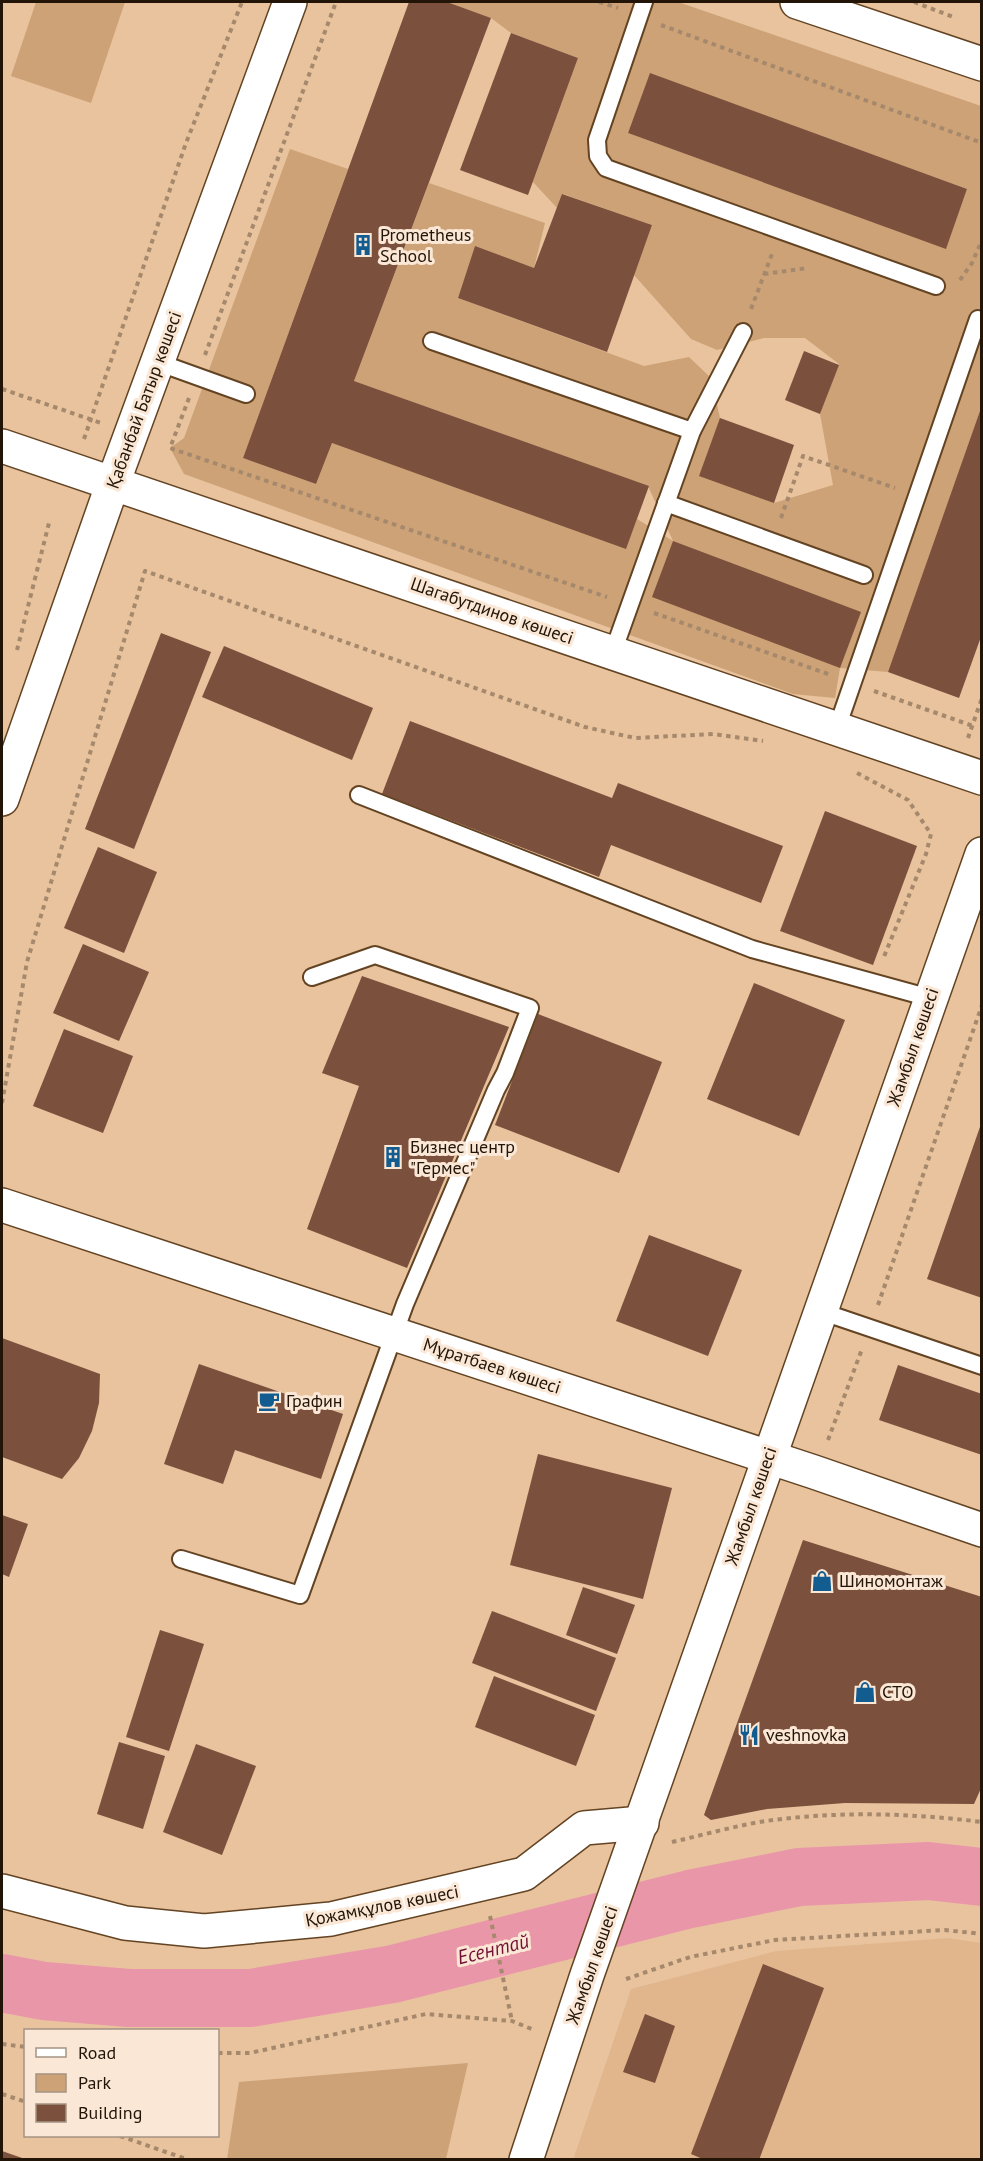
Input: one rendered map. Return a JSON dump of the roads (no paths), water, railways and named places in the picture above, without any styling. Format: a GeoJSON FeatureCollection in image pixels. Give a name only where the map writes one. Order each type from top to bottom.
{"type":"FeatureCollection","features":[{"type":"Feature","properties":{"kind":"street","name":"Қабанбай Батыр көшесі"},"geometry":{"type":"LineString","coordinates":[[2,799],[113,483],[290,2]]}},
{"type":"Feature","properties":{"kind":"street"},"geometry":{"type":"LineString","coordinates":[[797,2],[981,63]]}},
{"type":"Feature","properties":{"kind":"street","name":"Шагабутдинов көшесі"},"geometry":{"type":"LineString","coordinates":[[2,446],[981,778]]}},
{"type":"Feature","properties":{"kind":"street","name":"Жамбыл көшесі"},"geometry":{"type":"LineString","coordinates":[[532,2158],[587,1975],[981,854]]}},
{"type":"Feature","properties":{"kind":"street","name":"Мұратбаев көшесі"},"geometry":{"type":"LineString","coordinates":[[2,1205],[768,1457],[981,1530]]}},
{"type":"Feature","properties":{"kind":"street","name":"Қожамқұлов көшесі"},"geometry":{"type":"LineString","coordinates":[[2,1891],[126,1923],[204,1931],[331,1919],[524,1874],[584,1828],[642,1823]]}},
{"type":"Feature","properties":{"kind":"lane"},"geometry":{"type":"LineString","coordinates":[[641,9],[597,140],[598,156],[606,168],[936,286]]}},
{"type":"Feature","properties":{"kind":"lane"},"geometry":{"type":"LineString","coordinates":[[837,728],[978,319]]}},
{"type":"Feature","properties":{"kind":"lane"},"geometry":{"type":"LineString","coordinates":[[613,652],[692,431],[743,332]]}},
{"type":"Feature","properties":{"kind":"lane"},"geometry":{"type":"LineString","coordinates":[[432,341],[692,431]]}},
{"type":"Feature","properties":{"kind":"lane"},"geometry":{"type":"LineString","coordinates":[[157,362],[246,394]]}},
{"type":"Feature","properties":{"kind":"lane"},"geometry":{"type":"LineString","coordinates":[[666,503],[864,575]]}},
{"type":"Feature","properties":{"kind":"lane"},"geometry":{"type":"LineString","coordinates":[[359,795],[752,949],[930,998]]}},
{"type":"Feature","properties":{"kind":"lane"},"geometry":{"type":"LineString","coordinates":[[181,1559],[300,1595],[393,1334],[486,1112],[505,1073],[530,1008],[375,955],[312,977]]}},
{"type":"Feature","properties":{"kind":"lane"},"geometry":{"type":"LineString","coordinates":[[820,1311],[981,1366]]}},
{"type":"Feature","properties":{"kind":"waterway","name":"Есентай"},"geometry":{"type":"LineString","coordinates":[[2,1983],[44,1991],[129,1998],[251,1998],[393,1974],[690,1899],[799,1877],[928,1871],[982,1877]]}},
{"type":"Feature","properties":{"kind":"place","name":"Prometheus School"},"geometry":{"type":"Point","coordinates":[363,245]}},
{"type":"Feature","properties":{"kind":"place","name":"Бизнес центр \"Гермес\""},"geometry":{"type":"Point","coordinates":[393,1157]}},
{"type":"Feature","properties":{"kind":"place","name":"Графин"},"geometry":{"type":"Point","coordinates":[269,1401]}},
{"type":"Feature","properties":{"kind":"place","name":"Шиномонтаж"},"geometry":{"type":"Point","coordinates":[822,1581]}},
{"type":"Feature","properties":{"kind":"place","name":"СТО"},"geometry":{"type":"Point","coordinates":[865,1692]}},
{"type":"Feature","properties":{"kind":"place","name":"veshnovka"},"geometry":{"type":"Point","coordinates":[749,1735]}}]}
